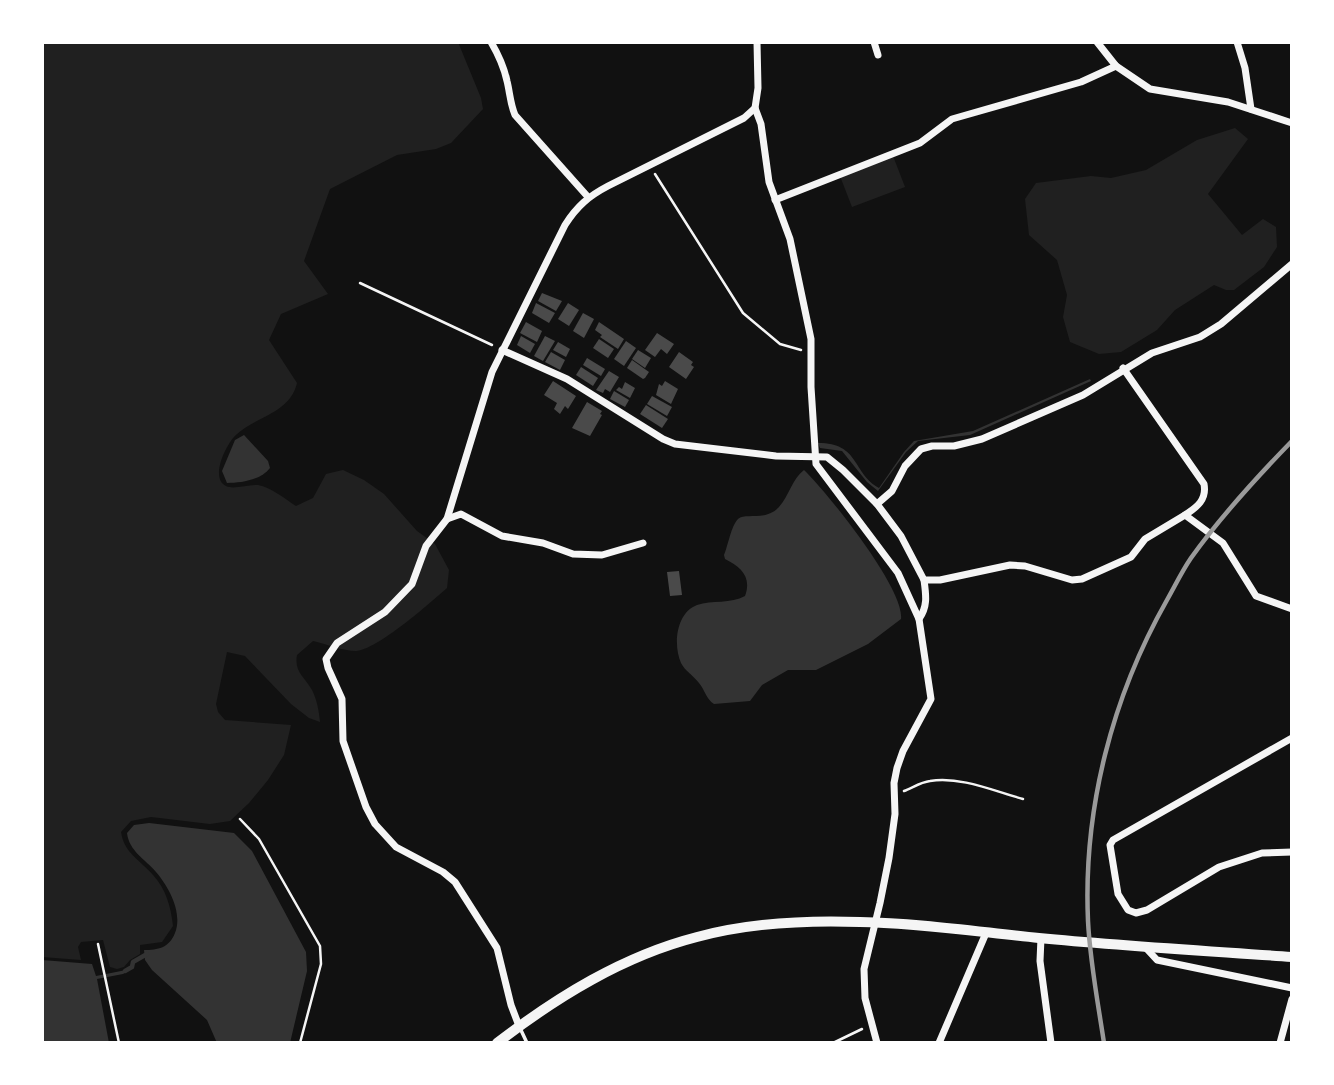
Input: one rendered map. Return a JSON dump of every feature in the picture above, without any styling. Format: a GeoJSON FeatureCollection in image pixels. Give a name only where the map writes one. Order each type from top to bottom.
{"type":"FeatureCollection","features":[{"type":"Feature","properties":{"kind":"highway"},"geometry":{"type":"LineString","coordinates":[[497,1043],[519,1024],[561,997],[643,955],[696,937],[753,926],[806,921],[862,922],[1069,941],[1292,956]]}},
{"type":"Feature","properties":{"kind":"street"},"geometry":{"type":"LineString","coordinates":[[491,42],[508,82],[510,103],[515,115],[588,197]]}},
{"type":"Feature","properties":{"kind":"street"},"geometry":{"type":"LineString","coordinates":[[758,42],[755,108],[761,124],[766,164],[775,200],[799,272],[811,339],[816,464],[898,573],[919,619],[931,699],[903,751],[894,783],[895,814],[863,982],[877,1043]]}},
{"type":"Feature","properties":{"kind":"street"},"geometry":{"type":"LineString","coordinates":[[874,42],[878,55]]}},
{"type":"Feature","properties":{"kind":"street"},"geometry":{"type":"LineString","coordinates":[[1097,42],[1116,66],[1150,89],[1224,101],[1292,123]]}},
{"type":"Feature","properties":{"kind":"street"},"geometry":{"type":"LineString","coordinates":[[1237,42],[1245,68],[1251,109]]}},
{"type":"Feature","properties":{"kind":"street"},"geometry":{"type":"LineString","coordinates":[[775,200],[920,143],[952,119],[1081,82],[1116,66]]}},
{"type":"Feature","properties":{"kind":"street"},"geometry":{"type":"LineString","coordinates":[[519,1024],[511,1005],[497,947],[455,882],[443,872],[396,847],[375,824],[366,807],[344,741],[342,699],[328,668],[327,659],[337,643],[385,612],[412,584],[426,546],[446,519],[492,372],[565,225],[577,207],[588,197],[744,118],[755,108]]}},
{"type":"Feature","properties":{"kind":"street"},"geometry":{"type":"LineString","coordinates":[[877,504],[892,491],[905,466],[921,449],[954,446],[982,439],[1083,395],[1123,368],[1160,349],[1207,334],[1292,264]]}},
{"type":"Feature","properties":{"kind":"street"},"geometry":{"type":"LineString","coordinates":[[502,350],[567,379],[675,444],[776,456],[827,457],[877,504],[901,536],[924,580],[927,598],[919,619]]}},
{"type":"Feature","properties":{"kind":"street"},"geometry":{"type":"LineString","coordinates":[[924,580],[940,580],[1010,565],[1025,566],[1072,580],[1082,579],[1131,557],[1145,539],[1185,515],[1202,501],[1205,492],[1203,484],[1123,368]]}},
{"type":"Feature","properties":{"kind":"street"},"geometry":{"type":"LineString","coordinates":[[446,519],[461,514],[502,536],[543,543],[573,554],[601,555],[643,543]]}},
{"type":"Feature","properties":{"kind":"street"},"geometry":{"type":"LineString","coordinates":[[1185,515],[1223,543],[1256,596],[1292,609]]}},
{"type":"Feature","properties":{"kind":"street"},"geometry":{"type":"LineString","coordinates":[[1292,738],[1113,840],[1110,845],[1118,894],[1128,910],[1136,913],[1147,910],[1219,867],[1262,853],[1292,852]]}},
{"type":"Feature","properties":{"kind":"street"},"geometry":{"type":"LineString","coordinates":[[939,1043],[985,933]]}},
{"type":"Feature","properties":{"kind":"street"},"geometry":{"type":"LineString","coordinates":[[1041,938],[1040,961],[1051,1043]]}},
{"type":"Feature","properties":{"kind":"street"},"geometry":{"type":"LineString","coordinates":[[1145,947],[1157,960],[1292,988]]}},
{"type":"Feature","properties":{"kind":"street"},"geometry":{"type":"LineString","coordinates":[[1280,1043],[1292,999]]}},
{"type":"Feature","properties":{"kind":"lane"},"geometry":{"type":"LineString","coordinates":[[519,1024],[527,1043]]}},
{"type":"Feature","properties":{"kind":"path"},"geometry":{"type":"LineString","coordinates":[[650,165],[743,313],[780,344],[812,354]]}},
{"type":"Feature","properties":{"kind":"path"},"geometry":{"type":"LineString","coordinates":[[360,283],[502,350]]}},
{"type":"Feature","properties":{"kind":"path"},"geometry":{"type":"LineString","coordinates":[[895,796],[928,781],[944,780],[967,783],[1023,799]]}},
{"type":"Feature","properties":{"kind":"path"},"geometry":{"type":"LineString","coordinates":[[240,819],[259,839],[320,946],[321,964],[300,1043]]}},
{"type":"Feature","properties":{"kind":"path"},"geometry":{"type":"LineString","coordinates":[[98,944],[119,1043]]}},
{"type":"Feature","properties":{"kind":"path"},"geometry":{"type":"LineString","coordinates":[[833,1043],[872,1024]]}},
{"type":"Feature","properties":{"kind":"shaded area"},"geometry":{"type":"Polygon","coordinates":[[[42,42],[458,42],[483,109],[451,143],[436,149],[397,155],[330,189],[304,261],[328,294],[281,314],[269,340],[297,383],[293,393],[280,408],[237,434],[229,444],[219,468],[221,482],[226,486],[263,486],[296,506],[313,498],[326,474],[343,470],[364,480],[384,494],[417,531],[435,544],[449,570],[447,588],[403,625],[365,649],[351,651],[313,641],[297,655],[298,670],[314,694],[320,722],[309,718],[291,704],[245,656],[227,652],[216,704],[218,712],[225,720],[291,725],[284,755],[268,780],[230,821],[210,824],[151,817],[131,821],[121,832],[129,851],[153,875],[165,892],[173,926],[162,942],[140,945],[140,954],[124,967],[117,969],[110,967],[103,940],[81,942],[78,947],[81,960],[42,957],[42,42]]]}},
{"type":"Feature","properties":{"kind":"shaded area"},"geometry":{"type":"Polygon","coordinates":[[[1235,128],[1248,139],[1208,194],[1242,235],[1263,219],[1276,227],[1277,247],[1264,267],[1234,290],[1214,285],[1175,310],[1157,330],[1121,352],[1099,354],[1070,342],[1063,317],[1067,295],[1057,260],[1029,235],[1025,199],[1036,183],[1091,176],[1111,178],[1146,170],[1197,140],[1235,128]]]}},
{"type":"Feature","properties":{"kind":"shaded area"},"geometry":{"type":"Polygon","coordinates":[[[893,156],[905,187],[852,207],[840,176],[893,156]]]}},
{"type":"Feature","properties":{"kind":"shaded area"},"geometry":{"type":"Polygon","coordinates":[[[1090,379],[1091,381],[970,435],[918,441],[906,452],[878,491],[867,482],[842,451],[820,448],[818,443],[832,444],[849,453],[870,482],[879,488],[914,441],[973,431],[1090,379]]]}},
{"type":"Feature","properties":{"kind":"shaded area"},"geometry":{"type":"Polygon","coordinates":[[[244,435],[268,461],[270,468],[256,478],[227,483],[222,471],[235,440],[244,435]]]}},
{"type":"Feature","properties":{"kind":"shaded area"},"geometry":{"type":"Polygon","coordinates":[[[804,470],[846,519],[878,564],[899,605],[901,619],[868,644],[816,670],[788,670],[762,685],[750,701],[714,704],[681,663],[677,639],[681,622],[690,609],[697,605],[745,596],[747,583],[744,573],[725,559],[724,555],[733,526],[741,517],[762,516],[774,512],[804,470]]]}},
{"type":"Feature","properties":{"kind":"shaded area"},"geometry":{"type":"Polygon","coordinates":[[[149,823],[234,833],[252,851],[306,952],[307,971],[290,1043],[217,1043],[207,1020],[152,970],[145,960],[144,950],[158,949],[166,945],[173,938],[177,925],[176,909],[166,885],[134,850],[128,839],[127,833],[134,825],[149,823]]]}},
{"type":"Feature","properties":{"kind":"shaded area"},"geometry":{"type":"Polygon","coordinates":[[[42,960],[92,964],[96,976],[131,969],[123,974],[97,979],[109,1043],[42,1043],[42,960]]]}},
{"type":"Feature","properties":{"kind":"building"},"geometry":{"type":"Polygon","coordinates":[[[542,293],[562,301],[556,311],[538,301],[542,293]]]}},
{"type":"Feature","properties":{"kind":"building"},"geometry":{"type":"Polygon","coordinates":[[[536,303],[555,313],[549,323],[532,313],[536,303]]]}},
{"type":"Feature","properties":{"kind":"building"},"geometry":{"type":"Polygon","coordinates":[[[568,303],[579,310],[569,326],[558,319],[568,303]]]}},
{"type":"Feature","properties":{"kind":"building"},"geometry":{"type":"Polygon","coordinates":[[[583,313],[594,319],[584,338],[573,331],[583,313]]]}},
{"type":"Feature","properties":{"kind":"building"},"geometry":{"type":"Polygon","coordinates":[[[526,322],[542,331],[537,342],[520,333],[526,322]]]}},
{"type":"Feature","properties":{"kind":"building"},"geometry":{"type":"Polygon","coordinates":[[[599,322],[624,339],[618,349],[600,337],[602,335],[595,330],[599,322]]]}},
{"type":"Feature","properties":{"kind":"building"},"geometry":{"type":"Polygon","coordinates":[[[657,333],[674,344],[667,354],[661,349],[655,357],[645,350],[657,333]]]}},
{"type":"Feature","properties":{"kind":"building"},"geometry":{"type":"Polygon","coordinates":[[[521,336],[535,344],[530,353],[517,345],[521,336]]]}},
{"type":"Feature","properties":{"kind":"building"},"geometry":{"type":"Polygon","coordinates":[[[545,336],[555,341],[543,361],[534,356],[545,336]]]}},
{"type":"Feature","properties":{"kind":"building"},"geometry":{"type":"Polygon","coordinates":[[[599,339],[614,349],[608,358],[593,348],[599,339]]]}},
{"type":"Feature","properties":{"kind":"building"},"geometry":{"type":"Polygon","coordinates":[[[626,341],[636,348],[624,366],[614,359],[626,341]]]}},
{"type":"Feature","properties":{"kind":"building"},"geometry":{"type":"Polygon","coordinates":[[[558,342],[570,349],[566,357],[553,350],[558,342]]]}},
{"type":"Feature","properties":{"kind":"building"},"geometry":{"type":"Polygon","coordinates":[[[638,350],[651,358],[645,368],[632,359],[638,350]]]}},
{"type":"Feature","properties":{"kind":"building"},"geometry":{"type":"Polygon","coordinates":[[[551,352],[565,360],[560,370],[545,362],[551,352]]]}},
{"type":"Feature","properties":{"kind":"building"},"geometry":{"type":"Polygon","coordinates":[[[679,352],[693,362],[691,365],[694,367],[686,379],[669,367],[679,352]]]}},
{"type":"Feature","properties":{"kind":"building"},"geometry":{"type":"Polygon","coordinates":[[[587,358],[605,369],[601,376],[583,365],[587,358]]]}},
{"type":"Feature","properties":{"kind":"building"},"geometry":{"type":"Polygon","coordinates":[[[632,360],[649,372],[645,378],[627,368],[632,360]]]}},
{"type":"Feature","properties":{"kind":"building"},"geometry":{"type":"Polygon","coordinates":[[[581,367],[598,378],[593,386],[576,375],[581,367]]]}},
{"type":"Feature","properties":{"kind":"building"},"geometry":{"type":"Polygon","coordinates":[[[609,371],[619,377],[610,392],[605,389],[603,393],[596,390],[609,371]]]}},
{"type":"Feature","properties":{"kind":"building"},"geometry":{"type":"Polygon","coordinates":[[[553,381],[576,396],[568,409],[565,406],[560,414],[554,409],[557,403],[544,395],[553,381]]]}},
{"type":"Feature","properties":{"kind":"building"},"geometry":{"type":"Polygon","coordinates":[[[665,381],[678,389],[671,404],[656,395],[659,384],[662,386],[665,381]]]}},
{"type":"Feature","properties":{"kind":"building"},"geometry":{"type":"Polygon","coordinates":[[[625,382],[635,388],[630,398],[616,390],[619,387],[622,389],[625,382]]]}},
{"type":"Feature","properties":{"kind":"building"},"geometry":{"type":"Polygon","coordinates":[[[614,391],[629,400],[625,407],[610,399],[614,391]]]}},
{"type":"Feature","properties":{"kind":"building"},"geometry":{"type":"Polygon","coordinates":[[[652,396],[672,407],[667,416],[647,404],[652,396]]]}},
{"type":"Feature","properties":{"kind":"building"},"geometry":{"type":"Polygon","coordinates":[[[587,402],[602,411],[590,436],[572,428],[587,402]]]}},
{"type":"Feature","properties":{"kind":"building"},"geometry":{"type":"Polygon","coordinates":[[[646,405],[668,419],[662,428],[640,414],[646,405]]]}},
{"type":"Feature","properties":{"kind":"building"},"geometry":{"type":"Polygon","coordinates":[[[679,571],[682,595],[670,596],[667,572],[679,571]]]}},
{"type":"Feature","properties":{"kind":"waterway"},"geometry":{"type":"LineString","coordinates":[[125,971],[132,967],[133,962],[147,954]]}},
{"type":"Feature","properties":{"kind":"railway"},"geometry":{"type":"LineString","coordinates":[[1104,1043],[1090,952],[1088,879],[1096,796],[1117,715],[1148,637],[1188,563],[1227,512],[1292,441]]}}]}
